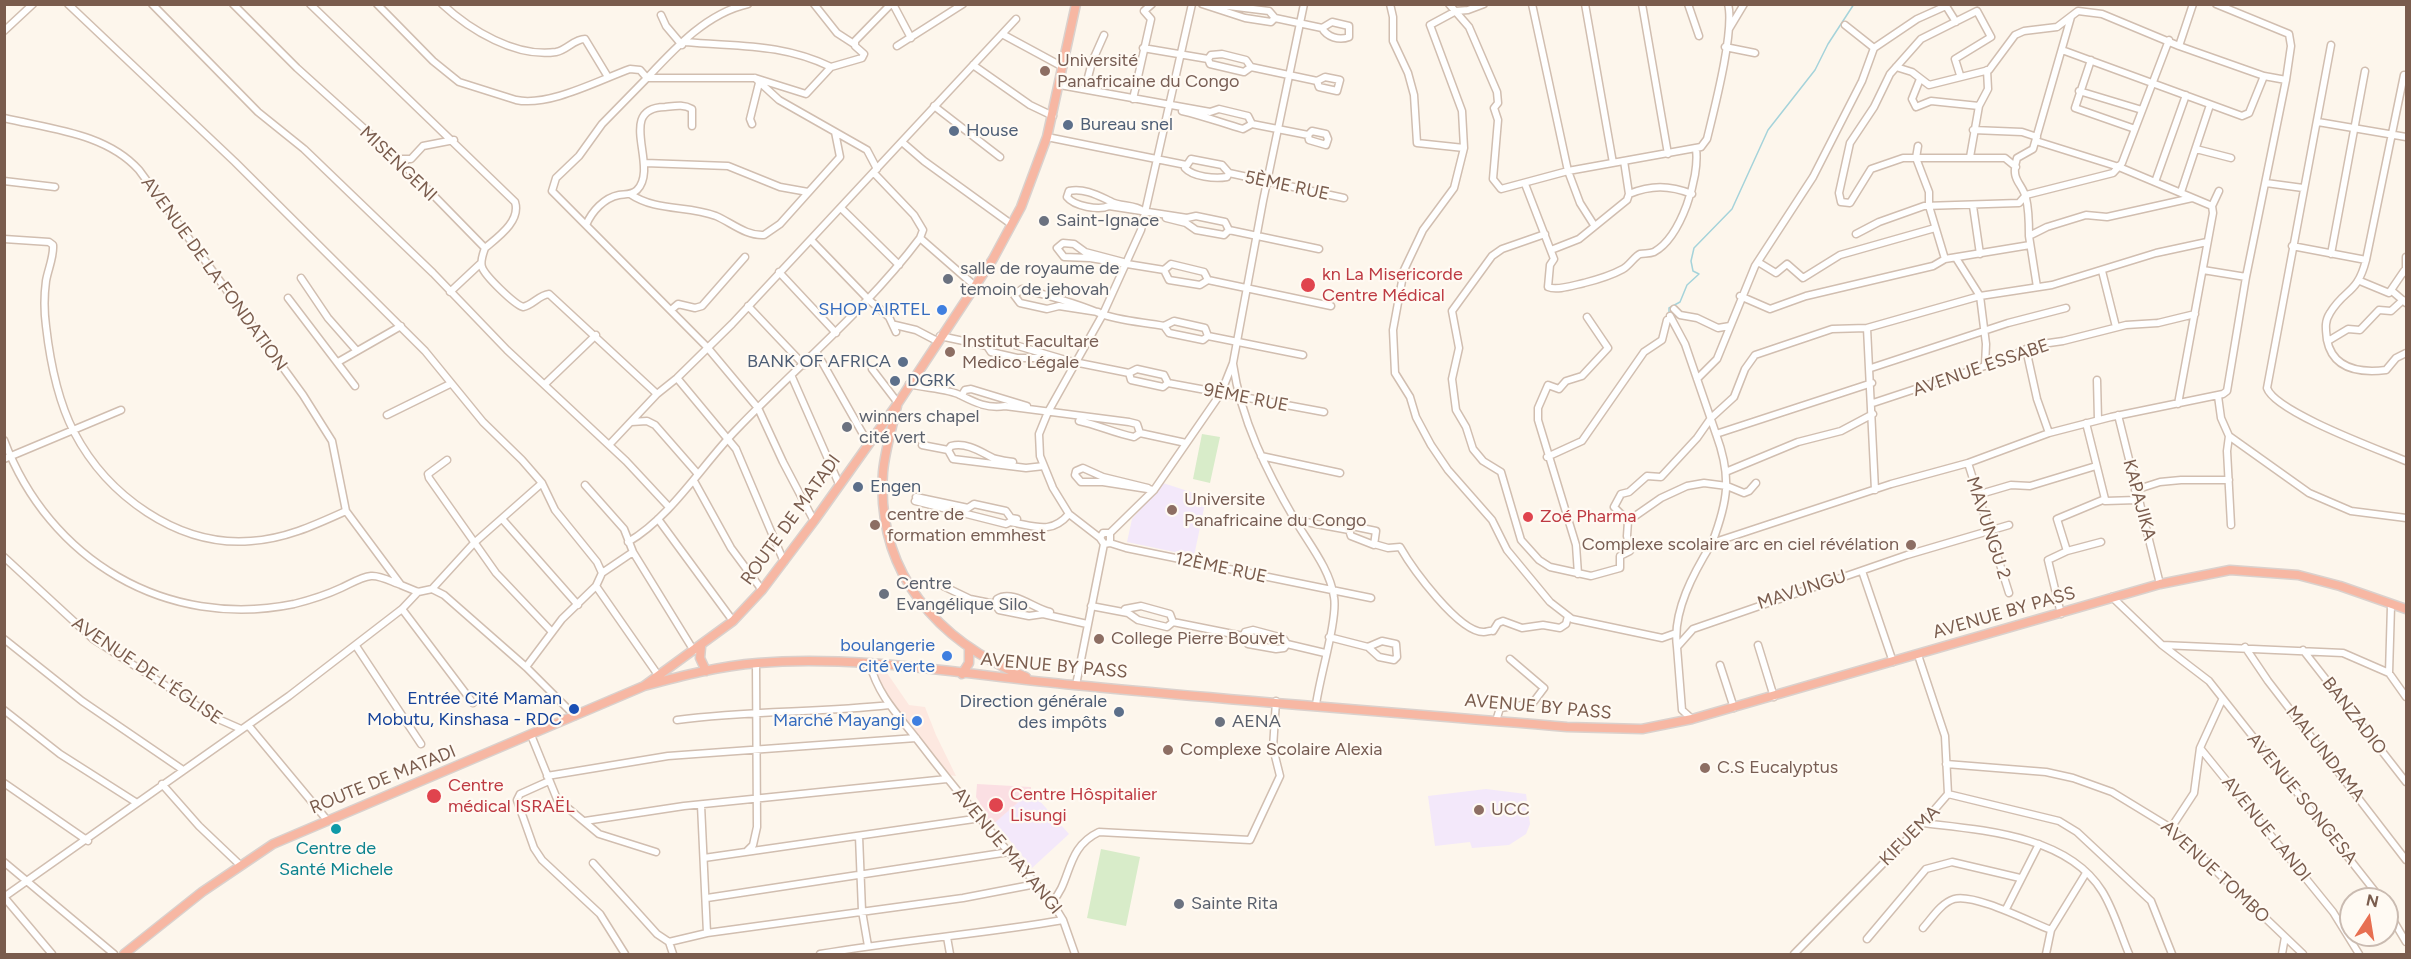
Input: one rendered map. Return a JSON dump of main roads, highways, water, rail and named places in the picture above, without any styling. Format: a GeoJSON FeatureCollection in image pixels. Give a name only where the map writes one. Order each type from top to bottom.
{"type":"FeatureCollection","features":[{"type":"Feature","properties":{"kind":"highway","name":"ROUTE DE MATADI"},"geometry":{"type":"LineString","coordinates":[[124,954],[239,864],[273,844],[644,686],[733,621],[784,562],[898,403],[975,286],[1011,224],[1031,182],[1047,137],[1076,4]]}},
{"type":"Feature","properties":{"kind":"highway"},"geometry":{"type":"LineString","coordinates":[[898,403],[883,475],[884,508],[894,554],[914,594],[948,634],[1002,668],[1035,681]]}},
{"type":"Feature","properties":{"kind":"highway","name":"AVENUE BY PASS"},"geometry":{"type":"LineString","coordinates":[[644,686],[706,671],[756,663],[797,660],[870,664],[1076,685],[1496,721],[1619,730],[1642,729],[1692,719],[1774,697],[2160,584],[2230,570],[2298,575],[2340,586],[2391,606],[2406,609]]}},
{"type":"Feature","properties":{"kind":"highway"},"geometry":{"type":"LineString","coordinates":[[697,649],[706,671]]}},
{"type":"Feature","properties":{"kind":"highway"},"geometry":{"type":"LineString","coordinates":[[962,674],[969,663],[969,649]]}},
{"type":"Feature","properties":{"kind":"waterway"},"geometry":{"type":"LineString","coordinates":[[1669,315],[1669,308],[1680,302],[1687,285],[1699,274],[1693,271],[1691,261],[1694,248],[1732,209],[1768,130],[1815,70],[1828,44],[1854,4]]}},
{"type":"Feature","properties":{"kind":"place","name":"Université Panafricaine du Congo"},"geometry":{"type":"Point","coordinates":[1045,71]}},
{"type":"Feature","properties":{"kind":"place","name":"Bureau snel"},"geometry":{"type":"Point","coordinates":[1068,125]}},
{"type":"Feature","properties":{"kind":"place","name":"House"},"geometry":{"type":"Point","coordinates":[954,131]}},
{"type":"Feature","properties":{"kind":"place","name":"Saint-Ignace"},"geometry":{"type":"Point","coordinates":[1044,221]}},
{"type":"Feature","properties":{"kind":"place","name":"salle de royaume de temoin de jehovah"},"geometry":{"type":"Point","coordinates":[948,279]}},
{"type":"Feature","properties":{"kind":"place","name":"kn La Misericorde Centre Médical"},"geometry":{"type":"Point","coordinates":[1308,285]}},
{"type":"Feature","properties":{"kind":"place","name":"SHOP AIRTEL"},"geometry":{"type":"Point","coordinates":[942,310]}},
{"type":"Feature","properties":{"kind":"place","name":"Institut Facultare Medico Légale"},"geometry":{"type":"Point","coordinates":[950,352]}},
{"type":"Feature","properties":{"kind":"place","name":"BANK OF AFRICA"},"geometry":{"type":"Point","coordinates":[903,362]}},
{"type":"Feature","properties":{"kind":"place","name":"DGRK"},"geometry":{"type":"Point","coordinates":[895,381]}},
{"type":"Feature","properties":{"kind":"place","name":"winners chapel cité vert"},"geometry":{"type":"Point","coordinates":[847,427]}},
{"type":"Feature","properties":{"kind":"place","name":"Engen"},"geometry":{"type":"Point","coordinates":[858,487]}},
{"type":"Feature","properties":{"kind":"place","name":"Universite Panafricaine du Congo"},"geometry":{"type":"Point","coordinates":[1172,510]}},
{"type":"Feature","properties":{"kind":"place","name":"Zoé Pharma"},"geometry":{"type":"Point","coordinates":[1528,517]}},
{"type":"Feature","properties":{"kind":"place","name":"centre de formation emmhest"},"geometry":{"type":"Point","coordinates":[875,525]}},
{"type":"Feature","properties":{"kind":"place","name":"Complexe scolaire arc en ciel révélation"},"geometry":{"type":"Point","coordinates":[1911,545]}},
{"type":"Feature","properties":{"kind":"place","name":"Centre Evangélique Silo"},"geometry":{"type":"Point","coordinates":[884,594]}},
{"type":"Feature","properties":{"kind":"place","name":"College Pierre Bouvet"},"geometry":{"type":"Point","coordinates":[1099,639]}},
{"type":"Feature","properties":{"kind":"place","name":"boulangerie cité verte"},"geometry":{"type":"Point","coordinates":[947,656]}},
{"type":"Feature","properties":{"kind":"place","name":"Entrée Cité Maman Mobutu, Kinshasa - RDC"},"geometry":{"type":"Point","coordinates":[574,709]}},
{"type":"Feature","properties":{"kind":"place","name":"Direction générale des impôts"},"geometry":{"type":"Point","coordinates":[1119,712]}},
{"type":"Feature","properties":{"kind":"place","name":"Marché Mayangi"},"geometry":{"type":"Point","coordinates":[917,721]}},
{"type":"Feature","properties":{"kind":"place","name":"AENA"},"geometry":{"type":"Point","coordinates":[1220,722]}},
{"type":"Feature","properties":{"kind":"place","name":"Complexe Scolaire Alexia"},"geometry":{"type":"Point","coordinates":[1168,750]}},
{"type":"Feature","properties":{"kind":"place","name":"C.S Eucalyptus"},"geometry":{"type":"Point","coordinates":[1705,768]}},
{"type":"Feature","properties":{"kind":"place","name":"Centre médical ISRAËL"},"geometry":{"type":"Point","coordinates":[434,796]}},
{"type":"Feature","properties":{"kind":"place","name":"Centre Hôspitalier Lisungi"},"geometry":{"type":"Point","coordinates":[996,805]}},
{"type":"Feature","properties":{"kind":"place","name":"UCC"},"geometry":{"type":"Point","coordinates":[1479,810]}},
{"type":"Feature","properties":{"kind":"place","name":"Centre de Santé Michele"},"geometry":{"type":"Point","coordinates":[336,829]}},
{"type":"Feature","properties":{"kind":"place","name":"Sainte Rita"},"geometry":{"type":"Point","coordinates":[1179,904]}}]}
